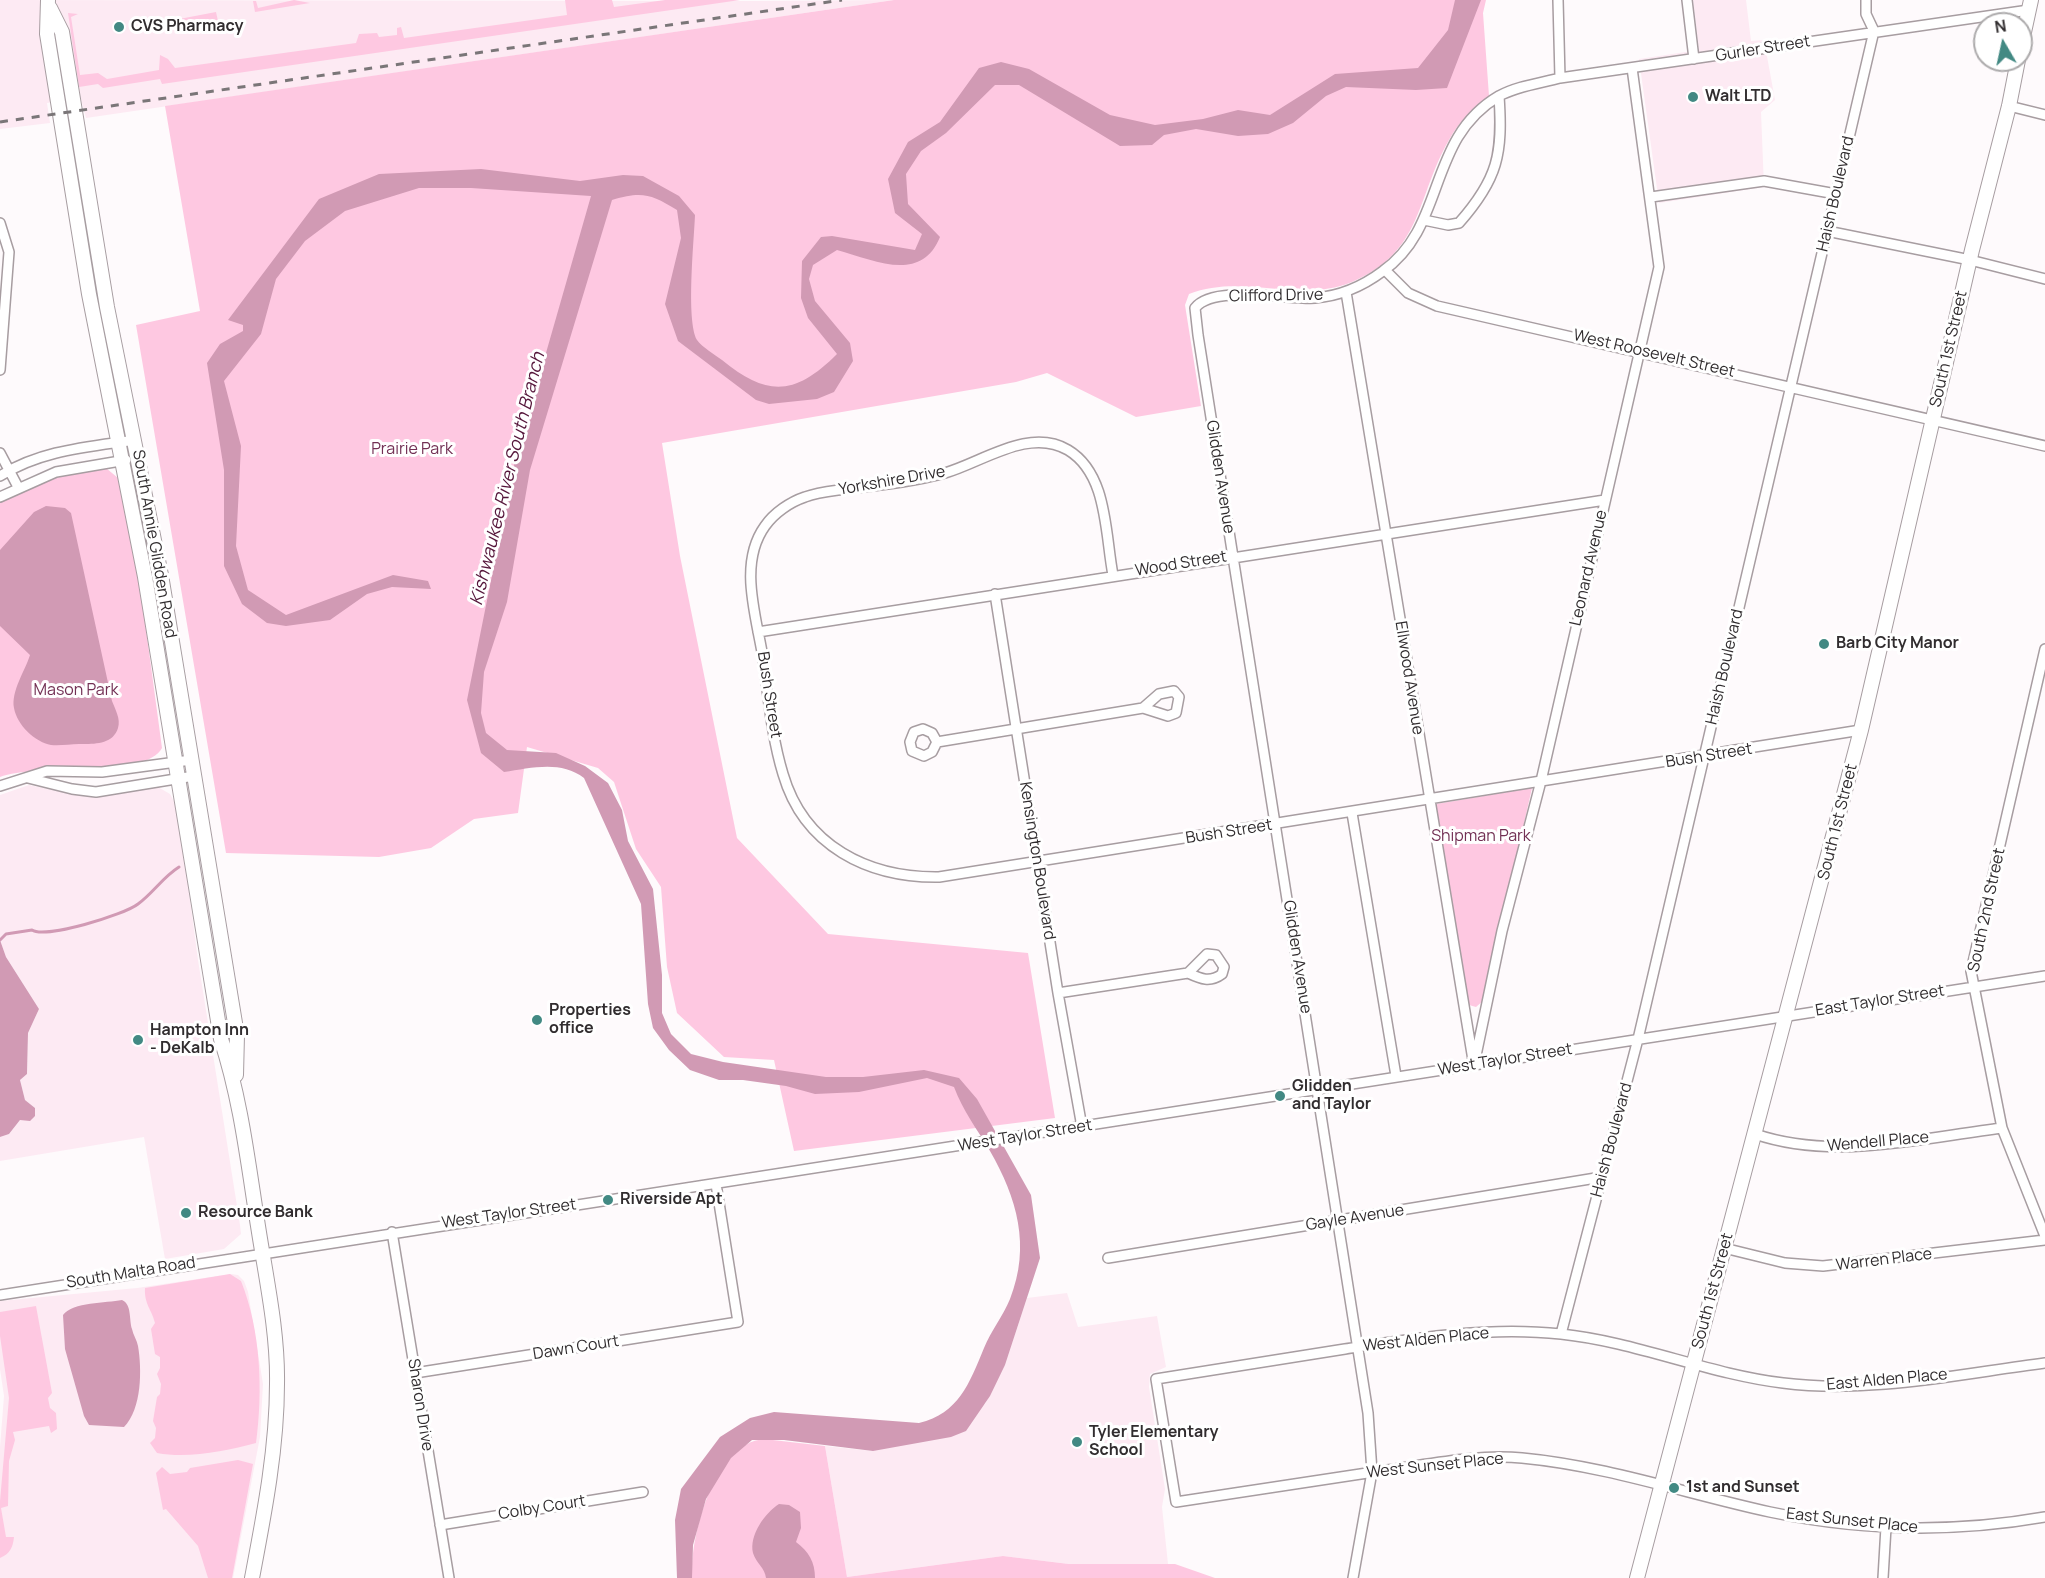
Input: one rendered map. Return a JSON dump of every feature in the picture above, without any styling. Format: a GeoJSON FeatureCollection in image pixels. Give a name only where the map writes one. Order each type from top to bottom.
{"type":"FeatureCollection","features":[{"type":"Feature","properties":{"kind":"main road","name":"South Annie Glidden Road"},"geometry":{"type":"LineString","coordinates":[[49,3],[62,32],[105,296],[139,458],[194,776],[237,1035],[236,1086]]}},
{"type":"Feature","properties":{"kind":"main road","name":"South Annie Glidden Road"},"geometry":{"type":"LineString","coordinates":[[49,3],[47,34],[89,294],[143,567],[221,1039],[236,1086],[276,1352],[277,1413],[264,1512],[252,1578]]}},
{"type":"Feature","properties":{"kind":"main road","name":"South 1st Street"},"geometry":{"type":"LineString","coordinates":[[1637,1578],[1861,730],[2016,72]]}},
{"type":"Feature","properties":{"kind":"street"},"geometry":{"type":"LineString","coordinates":[[1558,0],[1560,78]]}},
{"type":"Feature","properties":{"kind":"street"},"geometry":{"type":"LineString","coordinates":[[1687,0],[1694,59]]}},
{"type":"Feature","properties":{"kind":"street","name":"Haish Boulevard"},"geometry":{"type":"LineString","coordinates":[[1561,1334],[1638,1039],[1874,31],[1866,14],[1866,0]]}},
{"type":"Feature","properties":{"kind":"street","name":"Gurler Street"},"geometry":{"type":"LineString","coordinates":[[1499,96],[1560,78],[2030,5]]}},
{"type":"Feature","properties":{"kind":"street","name":"Leonard Avenue"},"geometry":{"type":"LineString","coordinates":[[1474,1065],[1502,931],[1541,781],[1659,267],[1632,68]]}},
{"type":"Feature","properties":{"kind":"street"},"geometry":{"type":"LineString","coordinates":[[1424,220],[1448,225],[1459,223],[1485,189],[1500,152],[1499,96]]}},
{"type":"Feature","properties":{"kind":"street","name":"Clifford Drive"},"geometry":{"type":"LineString","coordinates":[[1198,336],[1195,308],[1211,299],[1272,294],[1293,298],[1317,298],[1346,292],[1385,270],[1406,250],[1424,220],[1449,150],[1463,130],[1499,96]]}},
{"type":"Feature","properties":{"kind":"street"},"geometry":{"type":"LineString","coordinates":[[2009,106],[2045,115]]}},
{"type":"Feature","properties":{"kind":"street"},"geometry":{"type":"LineString","coordinates":[[1651,196],[1764,181],[1836,194]]}},
{"type":"Feature","properties":{"kind":"street"},"geometry":{"type":"LineString","coordinates":[[0,223],[9,252],[0,370]]}},
{"type":"Feature","properties":{"kind":"street"},"geometry":{"type":"LineString","coordinates":[[1827,231],[1970,260],[2045,279]]}},
{"type":"Feature","properties":{"kind":"street","name":"West Roosevelt Street"},"geometry":{"type":"LineString","coordinates":[[1385,270],[1408,292],[1429,303],[2045,446]]}},
{"type":"Feature","properties":{"kind":"street","name":"Ellwood Avenue"},"geometry":{"type":"LineString","coordinates":[[1346,292],[1474,1065]]}},
{"type":"Feature","properties":{"kind":"street","name":"Glidden Avenue"},"geometry":{"type":"LineString","coordinates":[[1198,336],[1368,1413],[1372,1472],[1353,1578]]}},
{"type":"Feature","properties":{"kind":"street"},"geometry":{"type":"LineString","coordinates":[[0,476],[47,454],[135,440]]}},
{"type":"Feature","properties":{"kind":"street","name":"Yorkshire Drive"},"geometry":{"type":"LineString","coordinates":[[758,632],[751,578],[753,553],[763,529],[780,511],[808,495],[931,476],[1030,443],[1048,443],[1063,448],[1078,457],[1092,474],[1098,490],[1113,575]]}},
{"type":"Feature","properties":{"kind":"street"},"geometry":{"type":"LineString","coordinates":[[0,453],[18,487]]}},
{"type":"Feature","properties":{"kind":"street"},"geometry":{"type":"LineString","coordinates":[[0,497],[18,487],[64,470],[139,458]]}},
{"type":"Feature","properties":{"kind":"street","name":"Wood Street"},"geometry":{"type":"LineString","coordinates":[[758,632],[1233,556],[1605,500]]}},
{"type":"Feature","properties":{"kind":"street","name":"Kensington Boulevard"},"geometry":{"type":"LineString","coordinates":[[995,594],[1058,993],[1082,1127]]}},
{"type":"Feature","properties":{"kind":"street","name":"Bush Street"},"geometry":{"type":"LineString","coordinates":[[758,632],[783,775],[801,813],[831,845],[868,867],[909,876],[939,877],[1704,757],[1861,730]]}},
{"type":"Feature","properties":{"kind":"street","name":"South 2nd Street"},"geometry":{"type":"LineString","coordinates":[[2045,650],[1971,971],[2002,1128],[2045,1236]]}},
{"type":"Feature","properties":{"kind":"street"},"geometry":{"type":"LineString","coordinates":[[937,742],[1143,708]]}},
{"type":"Feature","properties":{"kind":"street"},"geometry":{"type":"LineString","coordinates":[[0,786],[47,771],[102,772],[191,760]]}},
{"type":"Feature","properties":{"kind":"street"},"geometry":{"type":"LineString","coordinates":[[26,778],[96,792],[194,776]]}},
{"type":"Feature","properties":{"kind":"street"},"geometry":{"type":"LineString","coordinates":[[1352,813],[1396,1076]]}},
{"type":"Feature","properties":{"kind":"street"},"geometry":{"type":"LineString","coordinates":[[1058,993],[1188,973]]}},
{"type":"Feature","properties":{"kind":"street","name":"East Taylor Street"},"geometry":{"type":"LineString","coordinates":[[1787,1016],[2045,976]]}},
{"type":"Feature","properties":{"kind":"street","name":"West Taylor Street"},"geometry":{"type":"LineString","coordinates":[[262,1252],[716,1184],[1787,1016]]}},
{"type":"Feature","properties":{"kind":"street","name":"Wendell Place"},"geometry":{"type":"LineString","coordinates":[[1755,1134],[1792,1144],[1836,1148],[2002,1128]]}},
{"type":"Feature","properties":{"kind":"street","name":"Gayle Avenue"},"geometry":{"type":"LineString","coordinates":[[1108,1258],[1602,1177]]}},
{"type":"Feature","properties":{"kind":"street","name":"Dawn Court"},"geometry":{"type":"LineString","coordinates":[[415,1373],[738,1322],[716,1184]]}},
{"type":"Feature","properties":{"kind":"street","name":"Sharon Drive"},"geometry":{"type":"LineString","coordinates":[[392,1232],[449,1578]]}},
{"type":"Feature","properties":{"kind":"street","name":"Warren Place"},"geometry":{"type":"LineString","coordinates":[[1724,1248],[1785,1263],[1835,1266],[2045,1240]]}},
{"type":"Feature","properties":{"kind":"street","name":"South Malta Road"},"geometry":{"type":"LineString","coordinates":[[0,1294],[262,1252]]}},
{"type":"Feature","properties":{"kind":"street","name":"West Alden Place"},"geometry":{"type":"LineString","coordinates":[[1156,1379],[1457,1334],[1561,1334],[1620,1345],[1694,1364]]}},
{"type":"Feature","properties":{"kind":"street","name":"East Alden Place"},"geometry":{"type":"LineString","coordinates":[[1694,1364],[1783,1383],[1840,1386],[1902,1381],[2045,1363]]}},
{"type":"Feature","properties":{"kind":"street","name":"West Sunset Place"},"geometry":{"type":"LineString","coordinates":[[1156,1379],[1176,1502],[1372,1472],[1466,1460],[1520,1458],[1581,1465],[1662,1485]]}},
{"type":"Feature","properties":{"kind":"street","name":"East Sunset Place"},"geometry":{"type":"LineString","coordinates":[[1662,1485],[1780,1514],[1886,1527],[1967,1527],[2045,1517]]}},
{"type":"Feature","properties":{"kind":"street","name":"Colby Court"},"geometry":{"type":"LineString","coordinates":[[440,1525],[643,1492]]}},
{"type":"Feature","properties":{"kind":"street"},"geometry":{"type":"LineString","coordinates":[[1883,1578],[1886,1527]]}},
{"type":"Feature","properties":{"kind":"shaded area"},"geometry":{"type":"Polygon","coordinates":[[[0,0],[894,0],[86,118],[81,99],[47,103],[50,123],[0,129],[0,0]]]}},
{"type":"Feature","properties":{"kind":"shaded area"},"geometry":{"type":"Polygon","coordinates":[[[1455,0],[1481,0],[1447,88],[1416,90],[1346,87],[1326,96],[1293,123],[1268,134],[1238,136],[1196,129],[1164,135],[1152,145],[1120,146],[1019,85],[995,85],[946,133],[921,151],[906,174],[908,204],[940,237],[932,251],[921,260],[895,265],[837,250],[813,265],[809,279],[815,301],[850,343],[853,361],[834,392],[817,399],[769,404],[756,400],[678,341],[665,304],[681,238],[677,210],[653,197],[639,195],[612,200],[530,470],[507,602],[484,672],[481,713],[486,733],[507,750],[556,753],[585,766],[608,783],[622,810],[628,841],[653,889],[662,975],[662,1013],[671,1034],[691,1054],[723,1062],[826,1077],[863,1077],[924,1070],[959,1078],[977,1099],[1031,1195],[1040,1258],[1005,1365],[990,1396],[966,1431],[951,1437],[873,1451],[784,1440],[752,1440],[731,1458],[706,1499],[693,1545],[692,1578],[677,1578],[675,1520],[681,1489],[720,1437],[750,1418],[774,1412],[919,1423],[944,1412],[953,1404],[973,1374],[1010,1299],[1020,1260],[1020,1241],[1014,1205],[990,1151],[954,1087],[927,1078],[859,1092],[815,1094],[786,1086],[743,1080],[719,1080],[690,1070],[669,1050],[653,1028],[648,1004],[641,904],[584,778],[575,772],[556,767],[535,767],[504,772],[481,753],[467,700],[515,461],[591,196],[471,188],[419,188],[345,211],[305,241],[276,279],[261,334],[224,381],[241,446],[236,546],[248,590],[286,615],[393,575],[428,581],[431,589],[392,587],[367,594],[330,620],[286,626],[267,623],[242,604],[224,566],[224,470],[207,363],[220,344],[243,331],[243,325],[228,320],[319,199],[379,174],[481,169],[580,181],[623,175],[643,176],[679,196],[695,215],[691,299],[697,340],[738,372],[754,381],[768,386],[781,387],[795,384],[822,368],[837,354],[808,318],[801,298],[802,261],[821,237],[832,236],[915,250],[922,234],[895,213],[888,179],[908,142],[940,122],[979,68],[1001,62],[1029,69],[1110,115],[1155,125],[1203,119],[1238,110],[1270,115],[1335,74],[1418,68],[1448,30],[1455,0]]]}},
{"type":"Feature","properties":{"kind":"shaded area"},"geometry":{"type":"Polygon","coordinates":[[[1693,0],[1746,0],[1751,41],[1764,40],[1775,100],[1761,112],[1764,187],[1659,203],[1639,59],[1699,50],[1693,0]]]}},
{"type":"Feature","properties":{"kind":"shaded area"},"geometry":{"type":"Polygon","coordinates":[[[46,506],[65,508],[71,513],[112,701],[119,721],[115,734],[107,741],[90,744],[51,745],[45,743],[23,726],[14,708],[16,688],[30,655],[0,626],[0,550],[34,512],[46,506]]]}},
{"type":"Feature","properties":{"kind":"shaded area"},"geometry":{"type":"Polygon","coordinates":[[[29,785],[74,794],[101,795],[158,787],[170,794],[178,809],[198,960],[241,1234],[224,1249],[165,1259],[144,1137],[0,1161],[0,1137],[9,1134],[20,1120],[35,1108],[25,1100],[20,1080],[27,1074],[28,1033],[39,1009],[6,957],[0,940],[0,795],[29,785]]]}},
{"type":"Feature","properties":{"kind":"shaded area"},"geometry":{"type":"Polygon","coordinates":[[[0,940],[6,957],[39,1009],[28,1033],[27,1074],[20,1080],[25,1100],[35,1108],[35,1116],[30,1121],[20,1120],[9,1134],[0,1137],[0,940]]]}},
{"type":"Feature","properties":{"kind":"shaded area"},"geometry":{"type":"Polygon","coordinates":[[[231,1274],[238,1275],[244,1281],[248,1292],[263,1384],[260,1437],[233,1578],[0,1578],[0,1447],[4,1396],[0,1369],[0,1301],[137,1288],[231,1274]]]}},
{"type":"Feature","properties":{"kind":"shaded area"},"geometry":{"type":"Polygon","coordinates":[[[1067,1293],[1078,1327],[1157,1316],[1166,1367],[1150,1374],[1149,1387],[1165,1489],[1162,1507],[1168,1564],[1069,1564],[1003,1556],[847,1577],[825,1446],[873,1451],[985,1404],[1005,1365],[1027,1298],[1067,1293]]]}},
{"type":"Feature","properties":{"kind":"shaded area"},"geometry":{"type":"Polygon","coordinates":[[[122,1300],[129,1309],[138,1346],[140,1377],[137,1400],[130,1419],[124,1427],[89,1425],[84,1416],[65,1349],[63,1315],[82,1305],[122,1300]]]}},
{"type":"Feature","properties":{"kind":"shaded area"},"geometry":{"type":"Polygon","coordinates":[[[779,1504],[789,1505],[800,1512],[801,1528],[796,1542],[810,1558],[815,1578],[766,1578],[754,1557],[753,1539],[759,1525],[779,1504]]]}},
{"type":"Feature","properties":{"kind":"green space"},"geometry":{"type":"Polygon","coordinates":[[[294,0],[310,3],[255,12],[253,1],[256,1],[258,8],[294,0]]]}},
{"type":"Feature","properties":{"kind":"green space"},"geometry":{"type":"Polygon","coordinates":[[[565,0],[612,0],[614,7],[665,0],[740,0],[162,84],[160,79],[103,88],[98,84],[79,87],[68,13],[78,14],[71,17],[80,75],[98,73],[107,79],[159,70],[160,55],[168,59],[175,68],[356,43],[359,34],[377,33],[379,37],[397,35],[397,28],[401,27],[404,38],[567,15],[565,0]]]}},
{"type":"Feature","properties":{"kind":"green space","name":"Prairie Park"},"geometry":{"type":"Polygon","coordinates":[[[894,0],[1486,0],[1483,13],[1489,96],[1467,116],[1453,133],[1438,161],[1415,221],[1405,239],[1375,270],[1352,282],[1332,288],[1291,290],[1229,286],[1209,288],[1189,294],[1185,305],[1201,406],[1136,417],[1047,373],[1016,382],[662,443],[680,556],[737,838],[828,934],[1028,953],[1055,1118],[794,1151],[774,1060],[724,1057],[677,1013],[667,967],[661,887],[636,849],[614,782],[598,768],[527,747],[518,813],[474,819],[431,848],[379,857],[226,853],[136,325],[200,311],[165,106],[894,0]]]}},
{"type":"Feature","properties":{"kind":"green space"},"geometry":{"type":"Polygon","coordinates":[[[216,12],[218,21],[175,28],[174,20],[216,12]]]}},
{"type":"Feature","properties":{"kind":"green space","name":"Mason Park"},"geometry":{"type":"Polygon","coordinates":[[[106,468],[118,478],[123,492],[138,570],[162,748],[152,758],[135,764],[17,773],[0,777],[0,503],[51,480],[76,472],[106,468]]]}},
{"type":"Feature","properties":{"kind":"green space","name":"Shipman Park"},"geometry":{"type":"Polygon","coordinates":[[[1532,788],[1484,1000],[1476,1007],[1469,1005],[1436,804],[1532,788]]]}},
{"type":"Feature","properties":{"kind":"green space"},"geometry":{"type":"Polygon","coordinates":[[[230,1274],[241,1281],[253,1320],[260,1382],[256,1443],[194,1455],[157,1453],[150,1443],[155,1438],[156,1428],[153,1421],[157,1397],[160,1394],[161,1384],[157,1374],[160,1368],[160,1357],[155,1354],[151,1329],[155,1323],[147,1303],[145,1288],[230,1274]]]}},
{"type":"Feature","properties":{"kind":"green space"},"geometry":{"type":"Polygon","coordinates":[[[36,1306],[52,1393],[48,1398],[50,1408],[56,1413],[57,1429],[51,1433],[49,1426],[13,1432],[15,1440],[9,1461],[8,1506],[1,1508],[6,1537],[14,1537],[10,1550],[0,1558],[0,1501],[9,1398],[0,1336],[0,1312],[36,1306]]]}},
{"type":"Feature","properties":{"kind":"green space"},"geometry":{"type":"Polygon","coordinates":[[[764,1439],[825,1446],[847,1577],[1003,1556],[1069,1564],[1175,1564],[1215,1578],[692,1578],[695,1539],[708,1494],[731,1456],[746,1444],[764,1439]]]}},
{"type":"Feature","properties":{"kind":"green space"},"geometry":{"type":"Polygon","coordinates":[[[238,1460],[253,1464],[232,1578],[208,1578],[198,1546],[166,1509],[163,1510],[156,1473],[162,1467],[170,1474],[187,1472],[190,1468],[238,1460]]]}},
{"type":"Feature","properties":{"kind":"waterway"},"geometry":{"type":"LineString","coordinates":[[0,940],[6,934],[32,930],[40,932],[68,929],[130,909],[179,867]]}},
{"type":"Feature","properties":{"kind":"railway"},"geometry":{"type":"LineString","coordinates":[[0,122],[842,0]]}},
{"type":"Feature","properties":{"kind":"place","name":"CVS Pharmacy"},"geometry":{"type":"Point","coordinates":[119,27]}},
{"type":"Feature","properties":{"kind":"place","name":"Walt LTD"},"geometry":{"type":"Point","coordinates":[1693,97]}},
{"type":"Feature","properties":{"kind":"place","name":"Barb City Manor"},"geometry":{"type":"Point","coordinates":[1824,644]}},
{"type":"Feature","properties":{"kind":"place","name":"Properties office"},"geometry":{"type":"Point","coordinates":[537,1020]}},
{"type":"Feature","properties":{"kind":"place","name":"Hampton Inn - DeKalb"},"geometry":{"type":"Point","coordinates":[138,1040]}},
{"type":"Feature","properties":{"kind":"place","name":"Glidden and Taylor"},"geometry":{"type":"Point","coordinates":[1280,1096]}},
{"type":"Feature","properties":{"kind":"place","name":"Riverside Apt"},"geometry":{"type":"Point","coordinates":[608,1200]}},
{"type":"Feature","properties":{"kind":"place","name":"Resource Bank"},"geometry":{"type":"Point","coordinates":[186,1213]}},
{"type":"Feature","properties":{"kind":"place","name":"Tyler Elementary School"},"geometry":{"type":"Point","coordinates":[1077,1442]}},
{"type":"Feature","properties":{"kind":"place","name":"1st and Sunset"},"geometry":{"type":"Point","coordinates":[1674,1488]}},
{"type":"Feature","properties":{"kind":"water label","name":"Kishwaukee River South Branch"},"geometry":{"type":"Point","coordinates":[508,479]}}]}
